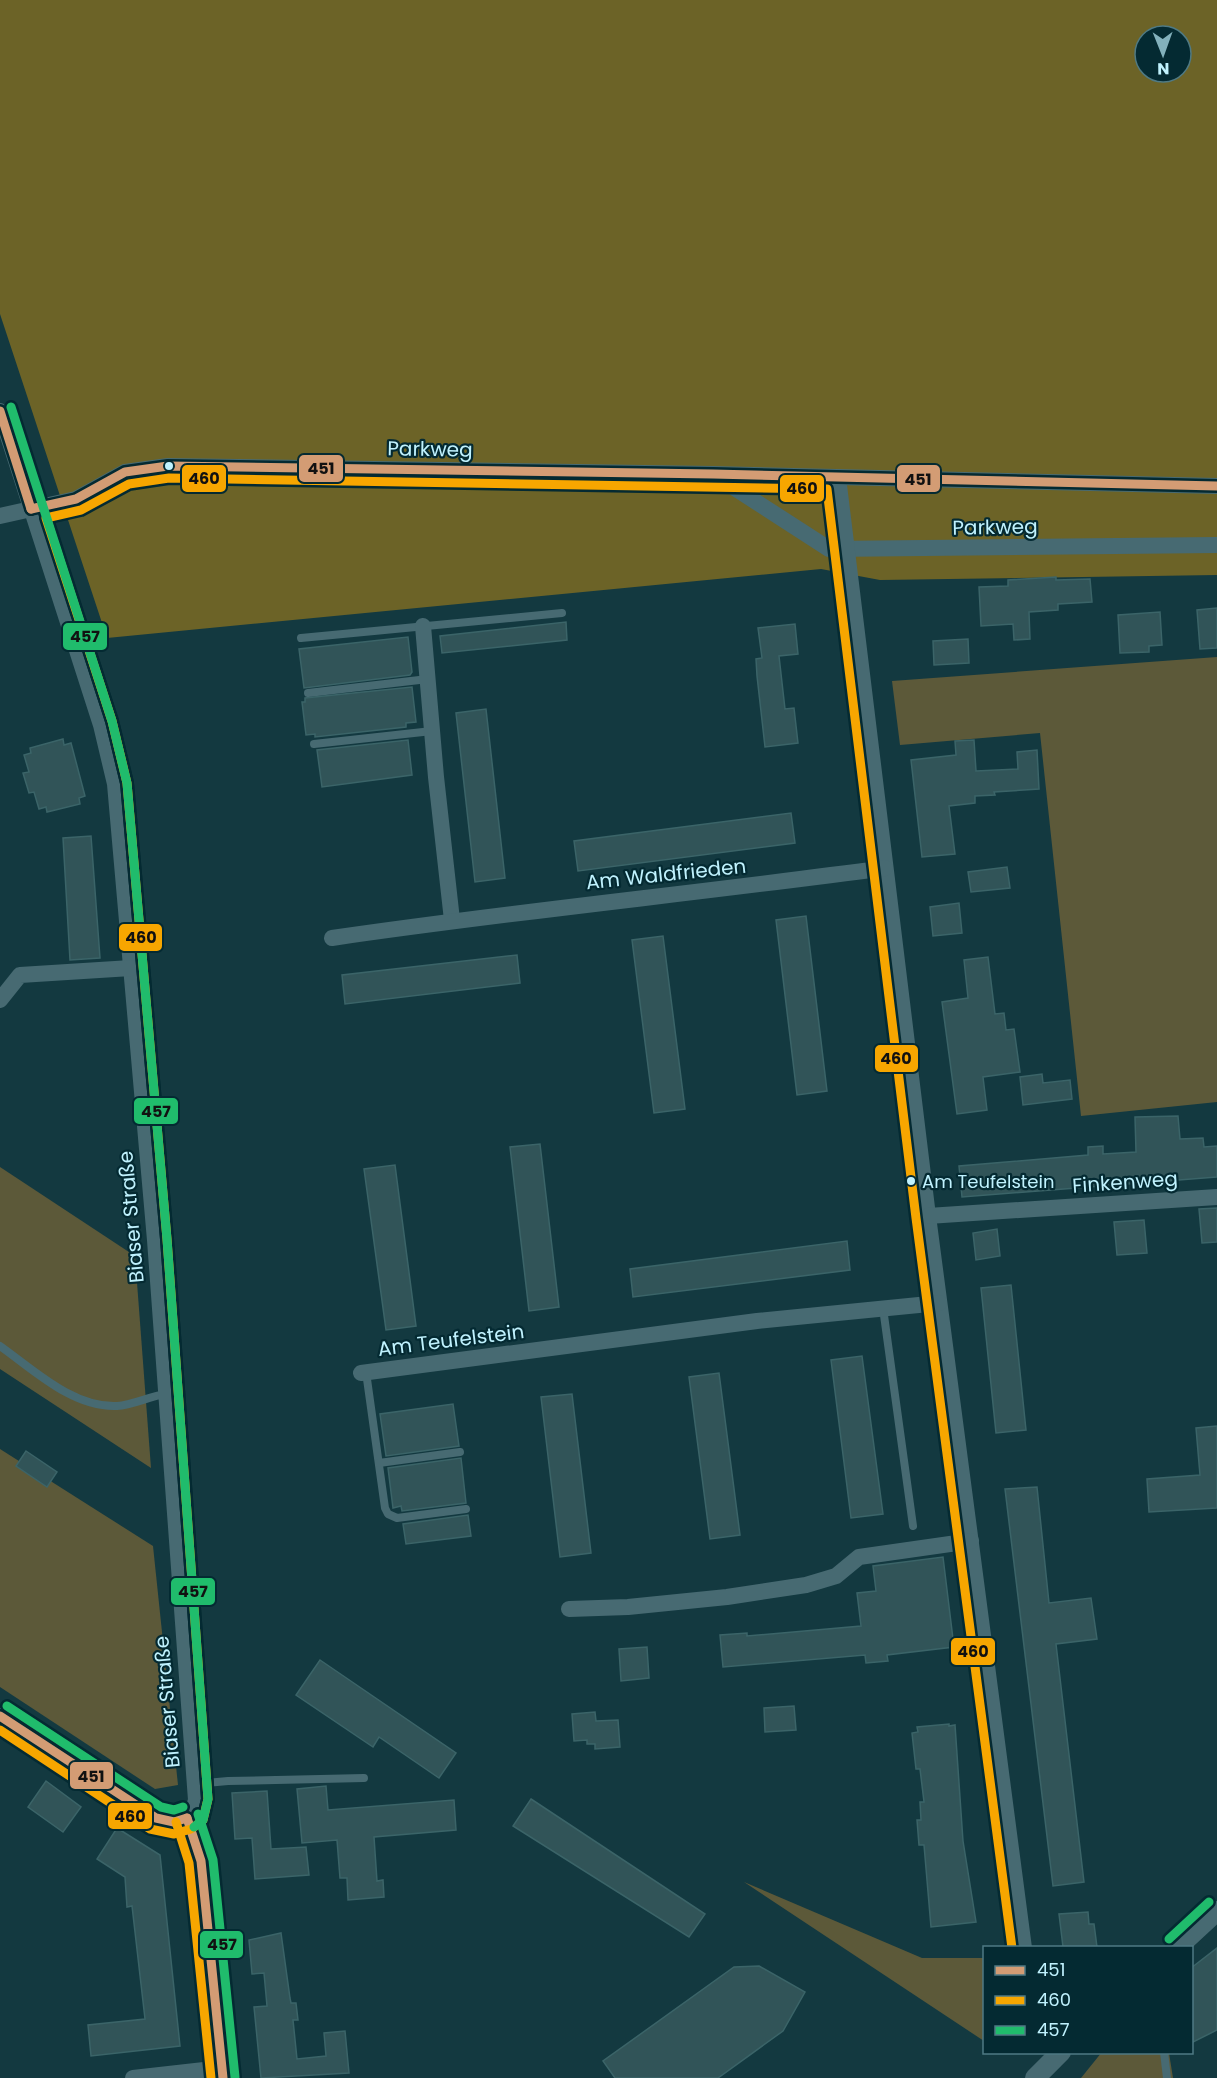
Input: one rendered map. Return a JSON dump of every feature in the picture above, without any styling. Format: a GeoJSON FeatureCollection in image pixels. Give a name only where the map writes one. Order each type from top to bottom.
{"type":"FeatureCollection","features":[{"type":"Feature","properties":{"kind":"street","name":"Biaser Straße"},"geometry":{"type":"LineString","coordinates":[[0,411],[108,750],[115,784],[166,1394],[195,1784],[195,1808],[188,1818]]}},
{"type":"Feature","properties":{"kind":"street","name":"Parkweg"},"geometry":{"type":"LineString","coordinates":[[0,516],[76,499],[125,472],[168,466],[713,474],[1217,486]]}},
{"type":"Feature","properties":{"kind":"street","name":"Parkweg"},"geometry":{"type":"LineString","coordinates":[[713,474],[829,549],[1217,545]]}},
{"type":"Feature","properties":{"kind":"street"},"geometry":{"type":"LineString","coordinates":[[838,477],[939,1303],[1024,1946]]}},
{"type":"Feature","properties":{"kind":"street"},"geometry":{"type":"LineString","coordinates":[[423,626],[452,920]]}},
{"type":"Feature","properties":{"kind":"street","name":"Am Waldfrieden"},"geometry":{"type":"LineString","coordinates":[[332,938],[452,920],[696,894],[885,868]]}},
{"type":"Feature","properties":{"kind":"street"},"geometry":{"type":"LineString","coordinates":[[0,1000],[20,975],[131,968]]}},
{"type":"Feature","properties":{"kind":"street","name":"Finkenweg"},"geometry":{"type":"LineString","coordinates":[[928,1216],[1217,1197]]}},
{"type":"Feature","properties":{"kind":"street","name":"Am Teufelstein"},"geometry":{"type":"LineString","coordinates":[[364,1372],[757,1321],[939,1303]]}},
{"type":"Feature","properties":{"kind":"street"},"geometry":{"type":"LineString","coordinates":[[569,1609],[672,1602],[806,1585],[836,1576],[859,1557],[971,1541]]}},
{"type":"Feature","properties":{"kind":"street"},"geometry":{"type":"LineString","coordinates":[[0,1716],[156,1818],[174,1822],[188,1818],[201,1861],[223,2073],[133,2078]]}},
{"type":"Feature","properties":{"kind":"street"},"geometry":{"type":"LineString","coordinates":[[1178,1946],[1217,1911]]}},
{"type":"Feature","properties":{"kind":"street"},"geometry":{"type":"LineString","coordinates":[[1035,2078],[1059,2054]]}},
{"type":"Feature","properties":{"kind":"lane"},"geometry":{"type":"LineString","coordinates":[[301,638],[562,613]]}},
{"type":"Feature","properties":{"kind":"lane"},"geometry":{"type":"LineString","coordinates":[[308,693],[428,679]]}},
{"type":"Feature","properties":{"kind":"lane"},"geometry":{"type":"LineString","coordinates":[[314,744],[432,731]]}},
{"type":"Feature","properties":{"kind":"lane"},"geometry":{"type":"LineString","coordinates":[[884,1308],[913,1526]]}},
{"type":"Feature","properties":{"kind":"lane"},"geometry":{"type":"LineString","coordinates":[[0,1346],[68,1393],[91,1404],[119,1406],[166,1394]]}},
{"type":"Feature","properties":{"kind":"lane"},"geometry":{"type":"LineString","coordinates":[[364,1372],[385,1508],[388,1514],[397,1518],[466,1509]]}},
{"type":"Feature","properties":{"kind":"lane"},"geometry":{"type":"LineString","coordinates":[[379,1463],[460,1452]]}},
{"type":"Feature","properties":{"kind":"lane"},"geometry":{"type":"LineString","coordinates":[[195,1784],[228,1781],[364,1778]]}},
{"type":"Feature","properties":{"kind":"lane"},"geometry":{"type":"LineString","coordinates":[[1164,2054],[1167,2078]]}},
{"type":"Feature","properties":{"kind":"shaded area"},"geometry":{"type":"Polygon","coordinates":[[[0,0],[1217,0],[1217,575],[880,580],[821,569],[107,638],[0,314],[0,0]]]}},
{"type":"Feature","properties":{"kind":"shaded area"},"geometry":{"type":"Polygon","coordinates":[[[1217,657],[1217,1102],[1081,1116],[1040,733],[900,745],[892,681],[1217,657]]]}},
{"type":"Feature","properties":{"kind":"shaded area"},"geometry":{"type":"Polygon","coordinates":[[[0,1167],[135,1256],[151,1468],[0,1369],[0,1167]]]}},
{"type":"Feature","properties":{"kind":"shaded area"},"geometry":{"type":"Polygon","coordinates":[[[0,1449],[153,1546],[178,1785],[155,1789],[0,1687],[0,1449]]]}},
{"type":"Feature","properties":{"kind":"shaded area"},"geometry":{"type":"Polygon","coordinates":[[[744,1882],[922,1958],[983,1958],[983,2040],[744,1882]]]}},
{"type":"Feature","properties":{"kind":"shaded area"},"geometry":{"type":"Polygon","coordinates":[[[1100,2054],[1169,2054],[1173,2078],[1081,2078],[1100,2054]]]}},
{"type":"Feature","properties":{"kind":"building"},"geometry":{"type":"Polygon","coordinates":[[[1056,577],[1056,580],[1090,579],[1092,602],[1058,604],[1058,610],[1029,612],[1030,639],[1014,640],[1013,624],[981,626],[979,587],[1008,586],[1008,580],[1056,577]]]}},
{"type":"Feature","properties":{"kind":"building"},"geometry":{"type":"Polygon","coordinates":[[[1217,608],[1217,648],[1200,649],[1197,610],[1217,608]]]}},
{"type":"Feature","properties":{"kind":"building"},"geometry":{"type":"Polygon","coordinates":[[[1160,612],[1162,645],[1149,646],[1149,652],[1120,653],[1118,615],[1160,612]]]}},
{"type":"Feature","properties":{"kind":"building"},"geometry":{"type":"Polygon","coordinates":[[[566,622],[567,640],[442,653],[440,636],[566,622]]]}},
{"type":"Feature","properties":{"kind":"building"},"geometry":{"type":"Polygon","coordinates":[[[795,624],[798,654],[779,656],[785,709],[794,708],[798,743],[765,747],[756,659],[762,658],[758,628],[795,624]]]}},
{"type":"Feature","properties":{"kind":"building"},"geometry":{"type":"Polygon","coordinates":[[[408,637],[412,672],[410,675],[304,688],[299,649],[408,637]]]}},
{"type":"Feature","properties":{"kind":"building"},"geometry":{"type":"Polygon","coordinates":[[[968,639],[969,663],[934,665],[933,641],[968,639]]]}},
{"type":"Feature","properties":{"kind":"building"},"geometry":{"type":"Polygon","coordinates":[[[412,687],[416,722],[406,723],[406,727],[315,737],[315,734],[306,735],[302,702],[305,702],[305,698],[412,687]]]}},
{"type":"Feature","properties":{"kind":"building"},"geometry":{"type":"Polygon","coordinates":[[[486,709],[505,878],[475,882],[456,713],[486,709]]]}},
{"type":"Feature","properties":{"kind":"building"},"geometry":{"type":"Polygon","coordinates":[[[63,739],[64,745],[71,743],[85,796],[79,798],[80,804],[47,812],[46,807],[39,809],[34,792],[29,793],[23,773],[29,772],[24,755],[31,753],[30,748],[63,739]]]}},
{"type":"Feature","properties":{"kind":"building"},"geometry":{"type":"Polygon","coordinates":[[[408,740],[412,775],[322,787],[317,750],[408,740]]]}},
{"type":"Feature","properties":{"kind":"building"},"geometry":{"type":"Polygon","coordinates":[[[974,740],[976,771],[1018,769],[1017,752],[1037,750],[1039,789],[994,792],[995,795],[975,796],[975,803],[949,806],[955,854],[922,857],[911,760],[956,755],[955,741],[974,740]]]}},
{"type":"Feature","properties":{"kind":"building"},"geometry":{"type":"Polygon","coordinates":[[[791,813],[795,843],[578,871],[574,841],[791,813]]]}},
{"type":"Feature","properties":{"kind":"building"},"geometry":{"type":"Polygon","coordinates":[[[91,836],[100,958],[70,960],[63,838],[91,836]]]}},
{"type":"Feature","properties":{"kind":"building"},"geometry":{"type":"Polygon","coordinates":[[[1007,867],[1010,888],[971,892],[968,872],[1007,867]]]}},
{"type":"Feature","properties":{"kind":"building"},"geometry":{"type":"Polygon","coordinates":[[[959,903],[962,933],[933,936],[930,907],[959,903]]]}},
{"type":"Feature","properties":{"kind":"building"},"geometry":{"type":"Polygon","coordinates":[[[806,916],[827,1091],[797,1095],[776,920],[806,916]]]}},
{"type":"Feature","properties":{"kind":"building"},"geometry":{"type":"Polygon","coordinates":[[[663,936],[685,1109],[654,1113],[632,940],[663,936]]]}},
{"type":"Feature","properties":{"kind":"building"},"geometry":{"type":"Polygon","coordinates":[[[517,955],[520,983],[345,1004],[342,975],[517,955]]]}},
{"type":"Feature","properties":{"kind":"building"},"geometry":{"type":"Polygon","coordinates":[[[988,957],[995,1014],[1004,1013],[1006,1030],[1014,1029],[1020,1072],[983,1077],[987,1110],[957,1114],[942,1002],[968,998],[964,960],[988,957]]]}},
{"type":"Feature","properties":{"kind":"building"},"geometry":{"type":"Polygon","coordinates":[[[1042,1074],[1043,1083],[1070,1080],[1072,1099],[1023,1105],[1020,1077],[1042,1074]]]}},
{"type":"Feature","properties":{"kind":"building"},"geometry":{"type":"Polygon","coordinates":[[[1178,1116],[1180,1139],[1203,1138],[1204,1147],[1217,1146],[1217,1177],[962,1197],[959,1166],[1088,1155],[1088,1147],[1103,1146],[1103,1154],[1136,1152],[1135,1117],[1178,1116]]]}},
{"type":"Feature","properties":{"kind":"building"},"geometry":{"type":"Polygon","coordinates":[[[540,1144],[559,1307],[529,1311],[510,1147],[540,1144]]]}},
{"type":"Feature","properties":{"kind":"building"},"geometry":{"type":"Polygon","coordinates":[[[395,1165],[416,1326],[386,1330],[364,1169],[395,1165]]]}},
{"type":"Feature","properties":{"kind":"building"},"geometry":{"type":"Polygon","coordinates":[[[1217,1208],[1217,1242],[1202,1243],[1199,1209],[1217,1208]]]}},
{"type":"Feature","properties":{"kind":"building"},"geometry":{"type":"Polygon","coordinates":[[[1144,1220],[1147,1253],[1117,1255],[1114,1222],[1144,1220]]]}},
{"type":"Feature","properties":{"kind":"building"},"geometry":{"type":"Polygon","coordinates":[[[997,1229],[1000,1256],[976,1260],[973,1233],[997,1229]]]}},
{"type":"Feature","properties":{"kind":"building"},"geometry":{"type":"Polygon","coordinates":[[[847,1241],[850,1270],[633,1297],[630,1269],[847,1241]]]}},
{"type":"Feature","properties":{"kind":"building"},"geometry":{"type":"Polygon","coordinates":[[[1011,1285],[1026,1430],[996,1433],[981,1288],[1011,1285]]]}},
{"type":"Feature","properties":{"kind":"building"},"geometry":{"type":"Polygon","coordinates":[[[862,1356],[883,1514],[851,1518],[831,1360],[862,1356]]]}},
{"type":"Feature","properties":{"kind":"building"},"geometry":{"type":"Polygon","coordinates":[[[719,1373],[740,1535],[710,1539],[689,1377],[719,1373]]]}},
{"type":"Feature","properties":{"kind":"building"},"geometry":{"type":"Polygon","coordinates":[[[572,1394],[591,1553],[560,1557],[541,1397],[572,1394]]]}},
{"type":"Feature","properties":{"kind":"building"},"geometry":{"type":"Polygon","coordinates":[[[453,1404],[459,1446],[386,1456],[380,1414],[453,1404]]]}},
{"type":"Feature","properties":{"kind":"building"},"geometry":{"type":"Polygon","coordinates":[[[1217,1426],[1217,1508],[1149,1512],[1147,1479],[1200,1475],[1196,1428],[1217,1426]]]}},
{"type":"Feature","properties":{"kind":"building"},"geometry":{"type":"Polygon","coordinates":[[[26,1451],[57,1472],[47,1487],[16,1466],[26,1451]]]}},
{"type":"Feature","properties":{"kind":"building"},"geometry":{"type":"Polygon","coordinates":[[[461,1458],[466,1503],[402,1511],[401,1506],[393,1508],[388,1468],[461,1458]]]}},
{"type":"Feature","properties":{"kind":"building"},"geometry":{"type":"Polygon","coordinates":[[[1037,1487],[1049,1603],[1091,1598],[1097,1639],[1056,1644],[1084,1882],[1053,1886],[1005,1489],[1037,1487]]]}},
{"type":"Feature","properties":{"kind":"building"},"geometry":{"type":"Polygon","coordinates":[[[468,1515],[471,1536],[406,1544],[403,1524],[468,1515]]]}},
{"type":"Feature","properties":{"kind":"building"},"geometry":{"type":"Polygon","coordinates":[[[943,1557],[954,1647],[887,1655],[888,1661],[866,1663],[865,1655],[723,1667],[720,1635],[747,1633],[747,1636],[861,1626],[857,1593],[876,1591],[873,1566],[943,1557]]]}},
{"type":"Feature","properties":{"kind":"building"},"geometry":{"type":"Polygon","coordinates":[[[647,1647],[649,1678],[621,1681],[619,1649],[647,1647]]]}},
{"type":"Feature","properties":{"kind":"building"},"geometry":{"type":"Polygon","coordinates":[[[320,1660],[456,1753],[439,1778],[379,1737],[373,1747],[296,1695],[320,1660]]]}},
{"type":"Feature","properties":{"kind":"building"},"geometry":{"type":"Polygon","coordinates":[[[794,1706],[796,1730],[765,1732],[764,1708],[794,1706]]]}},
{"type":"Feature","properties":{"kind":"building"},"geometry":{"type":"Polygon","coordinates":[[[595,1712],[596,1721],[618,1720],[620,1747],[595,1749],[595,1744],[587,1744],[587,1740],[574,1741],[572,1714],[595,1712]]]}},
{"type":"Feature","properties":{"kind":"building"},"geometry":{"type":"Polygon","coordinates":[[[949,1724],[949,1726],[955,1725],[963,1841],[976,1922],[931,1927],[924,1845],[919,1845],[917,1820],[921,1820],[920,1802],[924,1802],[920,1769],[916,1769],[912,1733],[918,1732],[917,1727],[949,1724]]]}},
{"type":"Feature","properties":{"kind":"building"},"geometry":{"type":"Polygon","coordinates":[[[46,1781],[81,1807],[63,1832],[28,1807],[46,1781]]]}},
{"type":"Feature","properties":{"kind":"building"},"geometry":{"type":"Polygon","coordinates":[[[326,1786],[328,1810],[454,1800],[456,1830],[374,1837],[377,1881],[383,1880],[384,1897],[348,1900],[347,1878],[340,1878],[337,1840],[302,1843],[297,1789],[326,1786]]]}},
{"type":"Feature","properties":{"kind":"building"},"geometry":{"type":"Polygon","coordinates":[[[267,1791],[271,1849],[306,1847],[309,1875],[255,1879],[252,1838],[235,1839],[232,1793],[267,1791]]]}},
{"type":"Feature","properties":{"kind":"building"},"geometry":{"type":"Polygon","coordinates":[[[531,1799],[705,1914],[689,1937],[513,1826],[531,1799]]]}},
{"type":"Feature","properties":{"kind":"building"},"geometry":{"type":"Polygon","coordinates":[[[117,1828],[160,1855],[180,2046],[91,2056],[88,2025],[145,2019],[132,1906],[127,1907],[125,1877],[97,1859],[117,1828]]]}},
{"type":"Feature","properties":{"kind":"building"},"geometry":{"type":"Polygon","coordinates":[[[1088,1912],[1089,1924],[1094,1924],[1097,1946],[1063,1946],[1059,1914],[1088,1912]]]}},
{"type":"Feature","properties":{"kind":"building"},"geometry":{"type":"Polygon","coordinates":[[[281,1933],[291,2003],[296,2003],[298,2020],[293,2020],[297,2059],[326,2056],[324,2033],[345,2031],[349,2073],[261,2078],[254,2007],[267,2006],[264,1973],[252,1974],[249,1940],[281,1933]]]}},
{"type":"Feature","properties":{"kind":"building"},"geometry":{"type":"Polygon","coordinates":[[[1217,1948],[1217,2030],[1193,2042],[1193,1966],[1217,1948]]]}},
{"type":"Feature","properties":{"kind":"building"},"geometry":{"type":"Polygon","coordinates":[[[759,1966],[805,1992],[783,2031],[718,2078],[615,2078],[603,2061],[734,1967],[759,1966]]]}},
{"type":"Feature","properties":{"kind":"transit line","name":"457"},"geometry":{"type":"LineString","coordinates":[[11,407],[112,721],[127,783],[167,1239],[208,1799],[203,1820],[194,1827]]}},
{"type":"Feature","properties":{"kind":"transit line","name":"451"},"geometry":{"type":"LineString","coordinates":[[0,411],[31,509]]}},
{"type":"Feature","properties":{"kind":"transit line","name":"451"},"geometry":{"type":"LineString","coordinates":[[31,509],[76,499],[125,472],[168,466],[713,474],[1217,486]]}},
{"type":"Feature","properties":{"kind":"transit line","name":"460"},"geometry":{"type":"LineString","coordinates":[[194,1827],[203,1820],[208,1799],[167,1239],[127,783],[112,721],[46,518],[81,510],[129,484],[169,478],[827,489],[916,1218],[1012,1946]]}},
{"type":"Feature","properties":{"kind":"transit line","name":"457"},"geometry":{"type":"LineString","coordinates":[[7,1706],[161,1807],[174,1810],[183,1807]]}},
{"type":"Feature","properties":{"kind":"transit line","name":"451"},"geometry":{"type":"LineString","coordinates":[[0,1716],[156,1818],[174,1822],[187,1818]]}},
{"type":"Feature","properties":{"kind":"transit line","name":"460"},"geometry":{"type":"LineString","coordinates":[[0,1730],[150,1829],[174,1834],[191,1829]]}},
{"type":"Feature","properties":{"kind":"transit line","name":"457"},"geometry":{"type":"LineString","coordinates":[[198,1814],[213,1860],[235,2077]]}},
{"type":"Feature","properties":{"kind":"transit line","name":"451"},"geometry":{"type":"LineString","coordinates":[[187,1818],[201,1861],[223,2078]]}},
{"type":"Feature","properties":{"kind":"transit line","name":"460"},"geometry":{"type":"LineString","coordinates":[[176,1822],[189,1863],[211,2078]]}},
{"type":"Feature","properties":{"kind":"transit line","name":"457"},"geometry":{"type":"LineString","coordinates":[[1169,1939],[1209,1902]]}},
{"type":"Feature","properties":{"kind":"place","name":"Am Teufelstein"},"geometry":{"type":"Point","coordinates":[911,1181]}}]}
